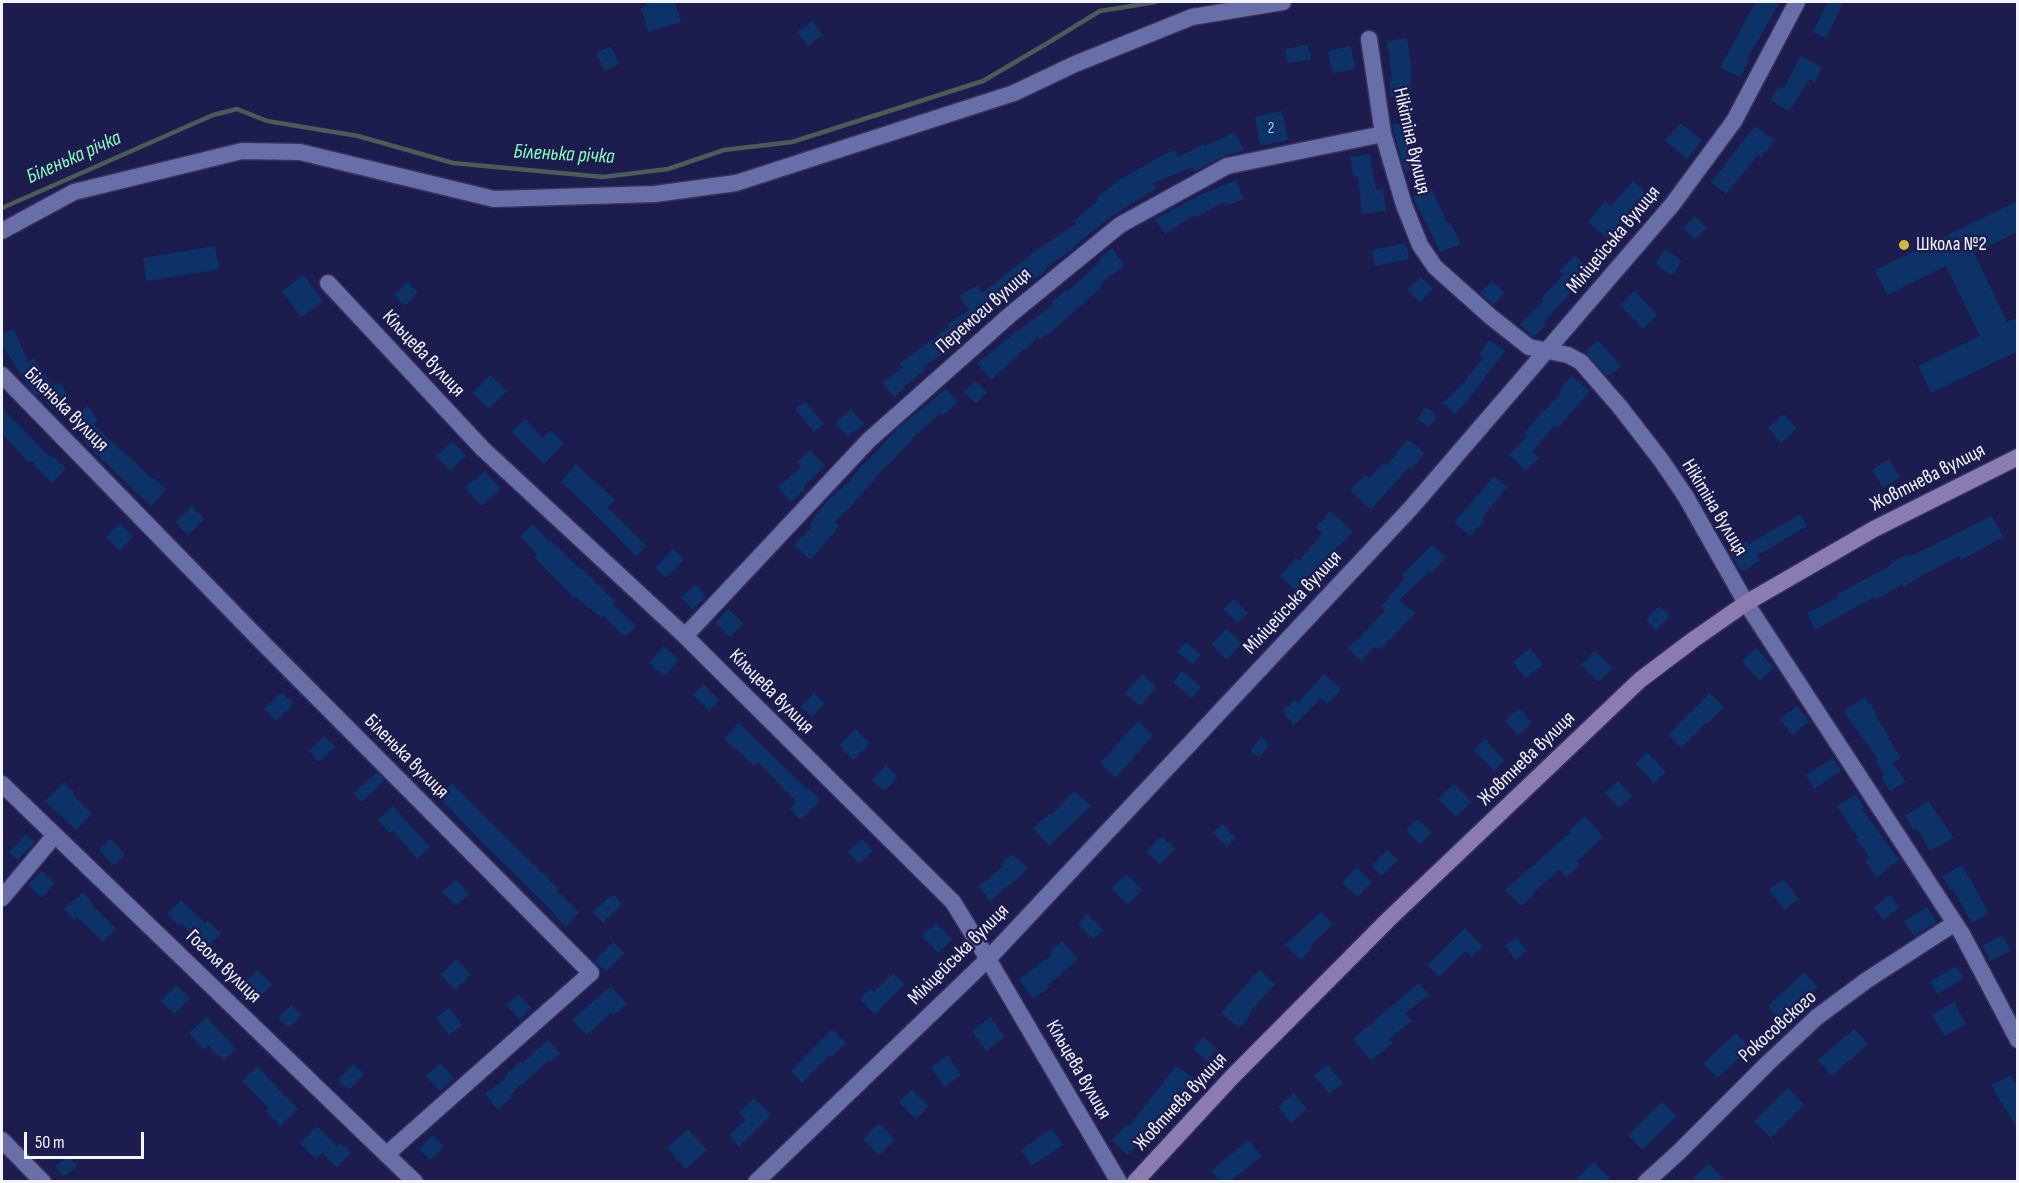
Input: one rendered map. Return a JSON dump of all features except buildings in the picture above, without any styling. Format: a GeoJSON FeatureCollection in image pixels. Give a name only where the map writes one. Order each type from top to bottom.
{"type":"FeatureCollection","features":[{"type":"Feature","properties":{"kind":"main road","name":"Жовтнева вулиця"},"geometry":{"type":"LineString","coordinates":[[1135,1182],[1233,1076],[1390,918],[1632,688],[1693,640],[1746,603],[1874,529],[2018,457]]}},
{"type":"Feature","properties":{"kind":"street"},"geometry":{"type":"LineString","coordinates":[[2,231],[74,192],[242,151],[300,152],[494,199],[655,194],[736,183],[1014,93],[1075,64],[1192,17],[1283,2]]}},
{"type":"Feature","properties":{"kind":"street","name":"Міліцейська вулиця"},"geometry":{"type":"LineString","coordinates":[[756,1182],[988,958],[1411,508],[1672,205],[1734,121],[1797,2]]}},
{"type":"Feature","properties":{"kind":"street","name":"Нікітіна вулиця"},"geometry":{"type":"LineString","coordinates":[[1369,39],[1383,134],[1404,205],[1420,245],[1435,267],[1528,347],[1568,355],[1581,362],[1661,460],[1686,497],[1746,603],[1955,923],[2018,1040]]}},
{"type":"Feature","properties":{"kind":"street","name":"Перемоги вулиця"},"geometry":{"type":"LineString","coordinates":[[685,636],[869,440],[1011,314],[1120,225],[1227,166],[1383,134]]}},
{"type":"Feature","properties":{"kind":"street","name":"Кільцева вулиця"},"geometry":{"type":"LineString","coordinates":[[328,283],[483,449],[685,636],[953,902],[1119,1182]]}},
{"type":"Feature","properties":{"kind":"street","name":"Біленька вулиця"},"geometry":{"type":"LineString","coordinates":[[2,375],[278,658],[591,973],[387,1154]]}},
{"type":"Feature","properties":{"kind":"street","name":"Гоголя вулиця"},"geometry":{"type":"LineString","coordinates":[[2,784],[415,1182]]}},
{"type":"Feature","properties":{"kind":"street"},"geometry":{"type":"LineString","coordinates":[[2,898],[55,835]]}},
{"type":"Feature","properties":{"kind":"street","name":"Рокосовского"},"geometry":{"type":"LineString","coordinates":[[1646,1182],[1817,1017],[1867,980],[1955,923]]}},
{"type":"Feature","properties":{"kind":"street"},"geometry":{"type":"LineString","coordinates":[[2,1140],[43,1182]]}},
{"type":"Feature","properties":{"kind":"waterway","name":"Біленька річка"},"geometry":{"type":"LineString","coordinates":[[2,208],[213,115],[237,109],[267,121],[358,136],[453,163],[603,177],[668,169],[724,150],[792,142],[983,81],[1100,11],[1156,2]]}},
{"type":"Feature","properties":{"kind":"place","name":"Школа №2"},"geometry":{"type":"Point","coordinates":[1904,245]}}]}
